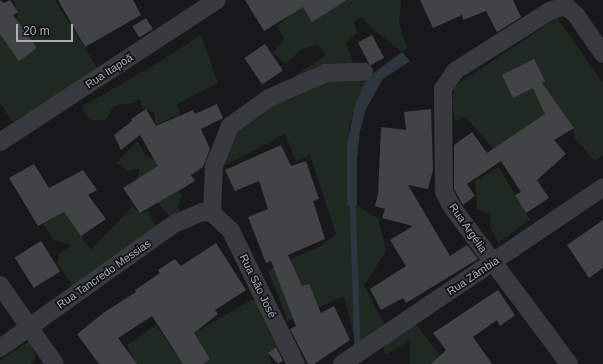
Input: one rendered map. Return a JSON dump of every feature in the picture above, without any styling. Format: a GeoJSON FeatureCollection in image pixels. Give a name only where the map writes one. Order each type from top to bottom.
{"type":"FeatureCollection","features":[{"type":"Feature","properties":{"kind":"street","name":"Rua Itapoã"},"geometry":{"type":"LineString","coordinates":[[0,142],[217,0]]}},
{"type":"Feature","properties":{"kind":"street","name":"Rua Argélia"},"geometry":{"type":"LineString","coordinates":[[569,364],[452,206],[443,187],[443,89],[455,71],[550,11],[560,7],[568,8],[576,15],[603,54]]}},
{"type":"Feature","properties":{"kind":"street"},"geometry":{"type":"LineString","coordinates":[[212,213],[214,166],[230,126],[269,98],[326,73],[364,72]]}},
{"type":"Feature","properties":{"kind":"street","name":"Rua Zâmbia"},"geometry":{"type":"LineString","coordinates":[[344,363],[603,187]]}},
{"type":"Feature","properties":{"kind":"street","name":"Rua Tancredo Messias"},"geometry":{"type":"LineString","coordinates":[[0,348],[174,224],[202,212],[212,213]]}},
{"type":"Feature","properties":{"kind":"street","name":"Rua São José"},"geometry":{"type":"LineString","coordinates":[[212,213],[231,231],[296,364]]}},
{"type":"Feature","properties":{"kind":"street"},"geometry":{"type":"LineString","coordinates":[[0,285],[55,364]]}},
{"type":"Feature","properties":{"kind":"shaded area"},"geometry":{"type":"Polygon","coordinates":[[[14,0],[55,0],[98,69],[13,122],[0,103],[0,27],[18,17],[14,0]]]}},
{"type":"Feature","properties":{"kind":"shaded area"},"geometry":{"type":"Polygon","coordinates":[[[298,0],[304,8],[335,7],[348,0],[401,0],[399,24],[407,48],[402,52],[374,30],[362,17],[354,22],[357,33],[346,42],[355,68],[273,91],[326,55],[318,45],[302,49],[285,64],[273,53],[284,38],[277,26],[294,12],[298,0]]]}},
{"type":"Feature","properties":{"kind":"shaded area"},"geometry":{"type":"Polygon","coordinates":[[[557,18],[603,83],[603,155],[595,161],[575,138],[573,128],[550,94],[540,100],[546,115],[493,149],[465,116],[455,121],[452,102],[455,86],[557,18]]]}},
{"type":"Feature","properties":{"kind":"shaded area"},"geometry":{"type":"Polygon","coordinates":[[[201,35],[218,83],[177,104],[180,114],[156,125],[154,112],[142,108],[140,99],[133,103],[115,105],[105,120],[90,120],[81,107],[156,64],[201,35]]]}},
{"type":"Feature","properties":{"kind":"shaded area"},"geometry":{"type":"Polygon","coordinates":[[[402,52],[410,61],[383,79],[366,109],[360,131],[357,158],[357,206],[347,205],[347,145],[355,105],[367,78],[402,52]]]}},
{"type":"Feature","properties":{"kind":"shaded area"},"geometry":{"type":"Polygon","coordinates":[[[327,78],[366,82],[349,125],[347,205],[357,206],[378,218],[386,251],[364,285],[385,326],[356,345],[344,296],[288,321],[268,270],[320,246],[336,234],[310,155],[296,161],[285,134],[224,166],[235,128],[273,102],[327,78]]]}},
{"type":"Feature","properties":{"kind":"shaded area"},"geometry":{"type":"Polygon","coordinates":[[[137,141],[146,156],[160,162],[182,195],[178,206],[182,214],[171,218],[138,179],[139,169],[128,171],[117,163],[137,141]]]}},
{"type":"Feature","properties":{"kind":"shaded area"},"geometry":{"type":"Polygon","coordinates":[[[499,167],[530,220],[498,243],[490,225],[491,215],[477,209],[475,181],[499,167]]]}},
{"type":"Feature","properties":{"kind":"shaded area"},"geometry":{"type":"Polygon","coordinates":[[[132,207],[140,213],[149,211],[156,230],[72,286],[57,262],[60,252],[72,245],[54,240],[43,224],[64,212],[91,250],[132,207]]]}},
{"type":"Feature","properties":{"kind":"shaded area"},"geometry":{"type":"Polygon","coordinates":[[[255,298],[279,345],[268,353],[272,364],[203,364],[210,359],[194,333],[255,298]]]}},
{"type":"Feature","properties":{"kind":"shaded area"},"geometry":{"type":"Polygon","coordinates":[[[415,323],[440,356],[431,364],[410,364],[410,341],[385,355],[383,343],[415,323]]]}},
{"type":"Feature","properties":{"kind":"shaded area"},"geometry":{"type":"Polygon","coordinates":[[[156,325],[183,364],[131,364],[135,361],[127,345],[156,325]]]}},
{"type":"Feature","properties":{"kind":"shaded area"},"geometry":{"type":"Polygon","coordinates":[[[30,341],[36,358],[31,364],[0,364],[0,360],[30,341]]]}},
{"type":"Feature","properties":{"kind":"building"},"geometry":{"type":"Polygon","coordinates":[[[0,0],[4,3],[10,0],[18,12],[13,15],[37,48],[19,61],[0,34],[0,0]]]}},
{"type":"Feature","properties":{"kind":"building"},"geometry":{"type":"Polygon","coordinates":[[[58,0],[133,0],[141,15],[85,47],[58,0]]]}},
{"type":"Feature","properties":{"kind":"building"},"geometry":{"type":"Polygon","coordinates":[[[245,0],[347,0],[312,22],[303,7],[264,31],[245,0]]]}},
{"type":"Feature","properties":{"kind":"building"},"geometry":{"type":"Polygon","coordinates":[[[420,0],[513,0],[521,17],[497,32],[486,11],[463,20],[462,15],[433,28],[420,0]]]}},
{"type":"Feature","properties":{"kind":"building"},"geometry":{"type":"Polygon","coordinates":[[[146,18],[153,29],[139,38],[132,26],[146,18]]]}},
{"type":"Feature","properties":{"kind":"building"},"geometry":{"type":"Polygon","coordinates":[[[372,35],[384,58],[370,65],[358,43],[372,35]]]}},
{"type":"Feature","properties":{"kind":"building"},"geometry":{"type":"Polygon","coordinates":[[[265,44],[283,71],[262,85],[244,58],[265,44]]]}},
{"type":"Feature","properties":{"kind":"building"},"geometry":{"type":"Polygon","coordinates":[[[534,59],[545,81],[542,83],[574,128],[554,140],[566,154],[537,180],[549,198],[526,213],[515,195],[521,192],[501,161],[467,184],[475,196],[463,205],[454,189],[454,145],[472,132],[487,153],[545,114],[533,88],[513,98],[502,75],[534,59]]]}},
{"type":"Feature","properties":{"kind":"building"},"geometry":{"type":"Polygon","coordinates":[[[217,104],[223,118],[201,129],[210,149],[203,167],[191,175],[195,181],[140,213],[123,188],[158,166],[140,135],[121,150],[114,135],[132,121],[131,119],[146,109],[156,126],[193,110],[195,114],[217,104]]]}},
{"type":"Feature","properties":{"kind":"building"},"geometry":{"type":"Polygon","coordinates":[[[431,109],[433,170],[428,189],[408,185],[450,256],[467,245],[478,259],[406,303],[403,298],[381,310],[370,289],[406,266],[390,240],[413,226],[382,218],[385,209],[375,206],[378,194],[381,127],[406,130],[404,112],[431,109]]]}},
{"type":"Feature","properties":{"kind":"building"},"geometry":{"type":"Polygon","coordinates":[[[281,145],[291,166],[306,161],[319,199],[313,201],[325,239],[288,255],[302,286],[309,284],[321,313],[334,306],[350,340],[314,364],[308,364],[290,329],[296,326],[271,261],[266,263],[248,217],[268,209],[259,181],[235,191],[225,170],[281,145]]]}},
{"type":"Feature","properties":{"kind":"building"},"geometry":{"type":"Polygon","coordinates":[[[34,164],[49,188],[83,170],[97,190],[88,195],[106,219],[81,236],[64,212],[38,226],[9,178],[34,164]]]}},
{"type":"Feature","properties":{"kind":"building"},"geometry":{"type":"Polygon","coordinates":[[[603,220],[603,268],[589,278],[567,245],[603,220]]]}},
{"type":"Feature","properties":{"kind":"building"},"geometry":{"type":"Polygon","coordinates":[[[41,241],[60,272],[34,288],[15,257],[41,241]]]}},
{"type":"Feature","properties":{"kind":"building"},"geometry":{"type":"Polygon","coordinates":[[[216,243],[246,290],[215,310],[218,314],[194,333],[210,359],[203,364],[183,364],[152,316],[118,338],[137,364],[99,364],[77,334],[106,311],[136,292],[135,290],[160,273],[158,270],[175,259],[181,266],[216,243]]]}},
{"type":"Feature","properties":{"kind":"building"},"geometry":{"type":"Polygon","coordinates":[[[498,290],[515,315],[500,326],[497,320],[473,337],[492,364],[431,364],[446,350],[433,333],[498,290]]]}},
{"type":"Feature","properties":{"kind":"building"},"geometry":{"type":"Polygon","coordinates":[[[276,347],[283,361],[278,364],[268,353],[276,347]]]}},
{"type":"Feature","properties":{"kind":"waterway"},"geometry":{"type":"LineString","coordinates":[[353,198],[358,348]]}}]}
